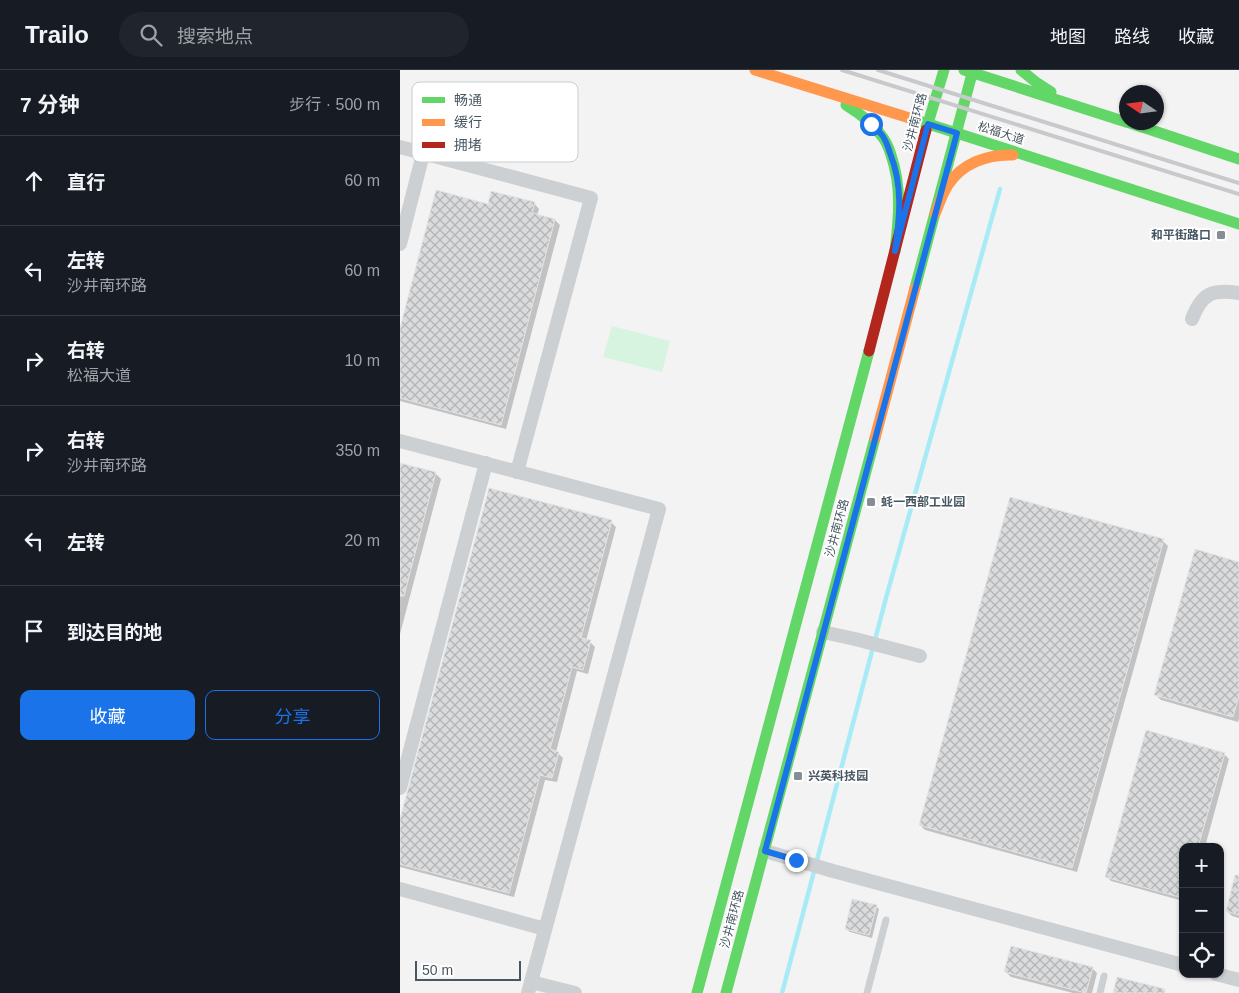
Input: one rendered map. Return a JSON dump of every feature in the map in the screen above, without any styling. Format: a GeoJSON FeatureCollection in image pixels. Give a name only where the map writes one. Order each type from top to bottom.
{"type":"FeatureCollection","features":[{"type":"Feature","properties":{"kind":"main road","name":"松福大道"},"geometry":{"type":"LineString","coordinates":[[755,70],[1239,224]]}},
{"type":"Feature","properties":{"kind":"main road","name":"沙井南环路"},"geometry":{"type":"LineString","coordinates":[[697,993],[944,70]]}},
{"type":"Feature","properties":{"kind":"main road"},"geometry":{"type":"LineString","coordinates":[[1021,70],[1037,83],[1075,106]]}},
{"type":"Feature","properties":{"kind":"main road"},"geometry":{"type":"LineString","coordinates":[[970,71],[1119,120]]}},
{"type":"Feature","properties":{"kind":"main road","name":"沙井南环路"},"geometry":{"type":"LineString","coordinates":[[726,993],[957,133],[970,71]]}},
{"type":"Feature","properties":{"kind":"main road"},"geometry":{"type":"LineString","coordinates":[[819,90],[856,111],[882,135],[888,147],[894,163],[900,193],[895,251]]}},
{"type":"Feature","properties":{"kind":"main road"},"geometry":{"type":"LineString","coordinates":[[1152,130],[1239,158]]}},
{"type":"Feature","properties":{"kind":"main road"},"geometry":{"type":"LineString","coordinates":[[935,214],[948,186],[964,168],[987,157],[1004,154],[1034,158]]}},
{"type":"Feature","properties":{"kind":"street"},"geometry":{"type":"LineString","coordinates":[[400,147],[412,151]]}},
{"type":"Feature","properties":{"kind":"street"},"geometry":{"type":"LineString","coordinates":[[400,244],[421,162]]}},
{"type":"Feature","properties":{"kind":"street"},"geometry":{"type":"LineString","coordinates":[[453,162],[590,198],[517,472]]}},
{"type":"Feature","properties":{"kind":"street"},"geometry":{"type":"LineString","coordinates":[[1192,319],[1202,299],[1213,292],[1239,293]]}},
{"type":"Feature","properties":{"kind":"street"},"geometry":{"type":"LineString","coordinates":[[400,441],[659,509],[530,987],[575,993]]}},
{"type":"Feature","properties":{"kind":"street"},"geometry":{"type":"LineString","coordinates":[[400,788],[486,464]]}},
{"type":"Feature","properties":{"kind":"street"},"geometry":{"type":"LineString","coordinates":[[823,632],[920,656]]}},
{"type":"Feature","properties":{"kind":"street"},"geometry":{"type":"LineString","coordinates":[[765,851],[1179,964]]}},
{"type":"Feature","properties":{"kind":"street"},"geometry":{"type":"LineString","coordinates":[[400,889],[545,929]]}},
{"type":"Feature","properties":{"kind":"street"},"geometry":{"type":"LineString","coordinates":[[1224,976],[1239,980]]}},
{"type":"Feature","properties":{"kind":"lane"},"geometry":{"type":"LineString","coordinates":[[867,993],[886,920]]}},
{"type":"Feature","properties":{"kind":"lane"},"geometry":{"type":"LineString","coordinates":[[1100,993],[1104,976]]}},
{"type":"Feature","properties":{"kind":"green space"},"geometry":{"type":"Polygon","coordinates":[[[612,326],[670,341],[662,372],[603,357],[612,326]]]}},
{"type":"Feature","properties":{"kind":"building"},"geometry":{"type":"Polygon","coordinates":[[[436,190],[488,204],[491,191],[535,202],[532,213],[555,219],[501,425],[400,398],[400,328],[436,190]]]}},
{"type":"Feature","properties":{"kind":"building"},"geometry":{"type":"Polygon","coordinates":[[[400,463],[436,472],[404,596],[400,596],[400,463]]]}},
{"type":"Feature","properties":{"kind":"building"},"geometry":{"type":"Polygon","coordinates":[[[489,488],[612,520],[581,638],[591,640],[583,670],[572,667],[550,749],[559,752],[552,778],[540,775],[509,893],[400,864],[400,819],[489,488]]]}},
{"type":"Feature","properties":{"kind":"building"},"geometry":{"type":"Polygon","coordinates":[[[1010,497],[1164,539],[1072,868],[919,825],[1010,497]]]}},
{"type":"Feature","properties":{"kind":"building"},"geometry":{"type":"Polygon","coordinates":[[[1195,549],[1239,562],[1239,696],[1233,717],[1154,695],[1195,549]]]}},
{"type":"Feature","properties":{"kind":"building"},"geometry":{"type":"Polygon","coordinates":[[[1146,730],[1225,753],[1199,843],[1179,843],[1179,897],[1105,877],[1146,730]]]}},
{"type":"Feature","properties":{"kind":"building"},"geometry":{"type":"Polygon","coordinates":[[[1235,875],[1239,875],[1239,915],[1226,911],[1235,875]]]}},
{"type":"Feature","properties":{"kind":"building"},"geometry":{"type":"Polygon","coordinates":[[[852,899],[877,905],[869,935],[845,929],[852,899]]]}},
{"type":"Feature","properties":{"kind":"building"},"geometry":{"type":"Polygon","coordinates":[[[1011,946],[1093,967],[1086,993],[1004,972],[1011,946]]]}},
{"type":"Feature","properties":{"kind":"building"},"geometry":{"type":"Polygon","coordinates":[[[1117,977],[1165,989],[1165,993],[1113,993],[1117,977]]]}},
{"type":"Feature","properties":{"kind":"waterway"},"geometry":{"type":"LineString","coordinates":[[782,993],[886,598],[1000,189]]}},
{"type":"Feature","properties":{"kind":"railway"},"geometry":{"type":"LineString","coordinates":[[842,70],[1239,194]]}},
{"type":"Feature","properties":{"kind":"railway"},"geometry":{"type":"LineString","coordinates":[[878,70],[1239,183]]}},
{"type":"Feature","properties":{"kind":"traffic: fast"},"geometry":{"type":"LineString","coordinates":[[926,130],[944,70]]}},
{"type":"Feature","properties":{"kind":"traffic: fast"},"geometry":{"type":"LineString","coordinates":[[964,70],[1119,120]]}},
{"type":"Feature","properties":{"kind":"traffic: fast"},"geometry":{"type":"LineString","coordinates":[[915,288],[973,70]]}},
{"type":"Feature","properties":{"kind":"traffic: fast"},"geometry":{"type":"LineString","coordinates":[[1021,70],[1051,92]]}},
{"type":"Feature","properties":{"kind":"traffic: fast"},"geometry":{"type":"LineString","coordinates":[[846,105],[874,126],[890,152],[898,191],[895,251]]}},
{"type":"Feature","properties":{"kind":"traffic: fast"},"geometry":{"type":"LineString","coordinates":[[916,120],[1239,224]]}},
{"type":"Feature","properties":{"kind":"traffic: fast"},"geometry":{"type":"LineString","coordinates":[[1151,130],[1239,159]]}},
{"type":"Feature","properties":{"kind":"traffic: fast"},"geometry":{"type":"LineString","coordinates":[[697,993],[869,351]]}},
{"type":"Feature","properties":{"kind":"traffic: fast"},"geometry":{"type":"LineString","coordinates":[[726,993],[875,438]]}},
{"type":"Feature","properties":{"kind":"traffic: slow"},"geometry":{"type":"LineString","coordinates":[[755,70],[916,120]]}},
{"type":"Feature","properties":{"kind":"traffic: slow"},"geometry":{"type":"LineString","coordinates":[[935,214],[946,188],[961,171],[976,161],[985,158],[1013,155]]}},
{"type":"Feature","properties":{"kind":"traffic: slow"},"geometry":{"type":"LineString","coordinates":[[875,438],[915,288]]}},
{"type":"Feature","properties":{"kind":"traffic: jam"},"geometry":{"type":"LineString","coordinates":[[869,351],[926,130]]}},
{"type":"Feature","properties":{"kind":"place","name":"和平街路口"},"geometry":{"type":"Point","coordinates":[1221,235]}},
{"type":"Feature","properties":{"kind":"place","name":"蚝一西部工业园"},"geometry":{"type":"Point","coordinates":[871,502]}},
{"type":"Feature","properties":{"kind":"place","name":"兴英科技园"},"geometry":{"type":"Point","coordinates":[798,776]}},
{"type":"Feature","properties":{"kind":"route"},"geometry":{"type":"LineString","coordinates":[[796,860],[765,851],[957,133],[928,124],[895,251],[900,193],[894,163],[888,147],[882,135],[871,124]]}}]}
